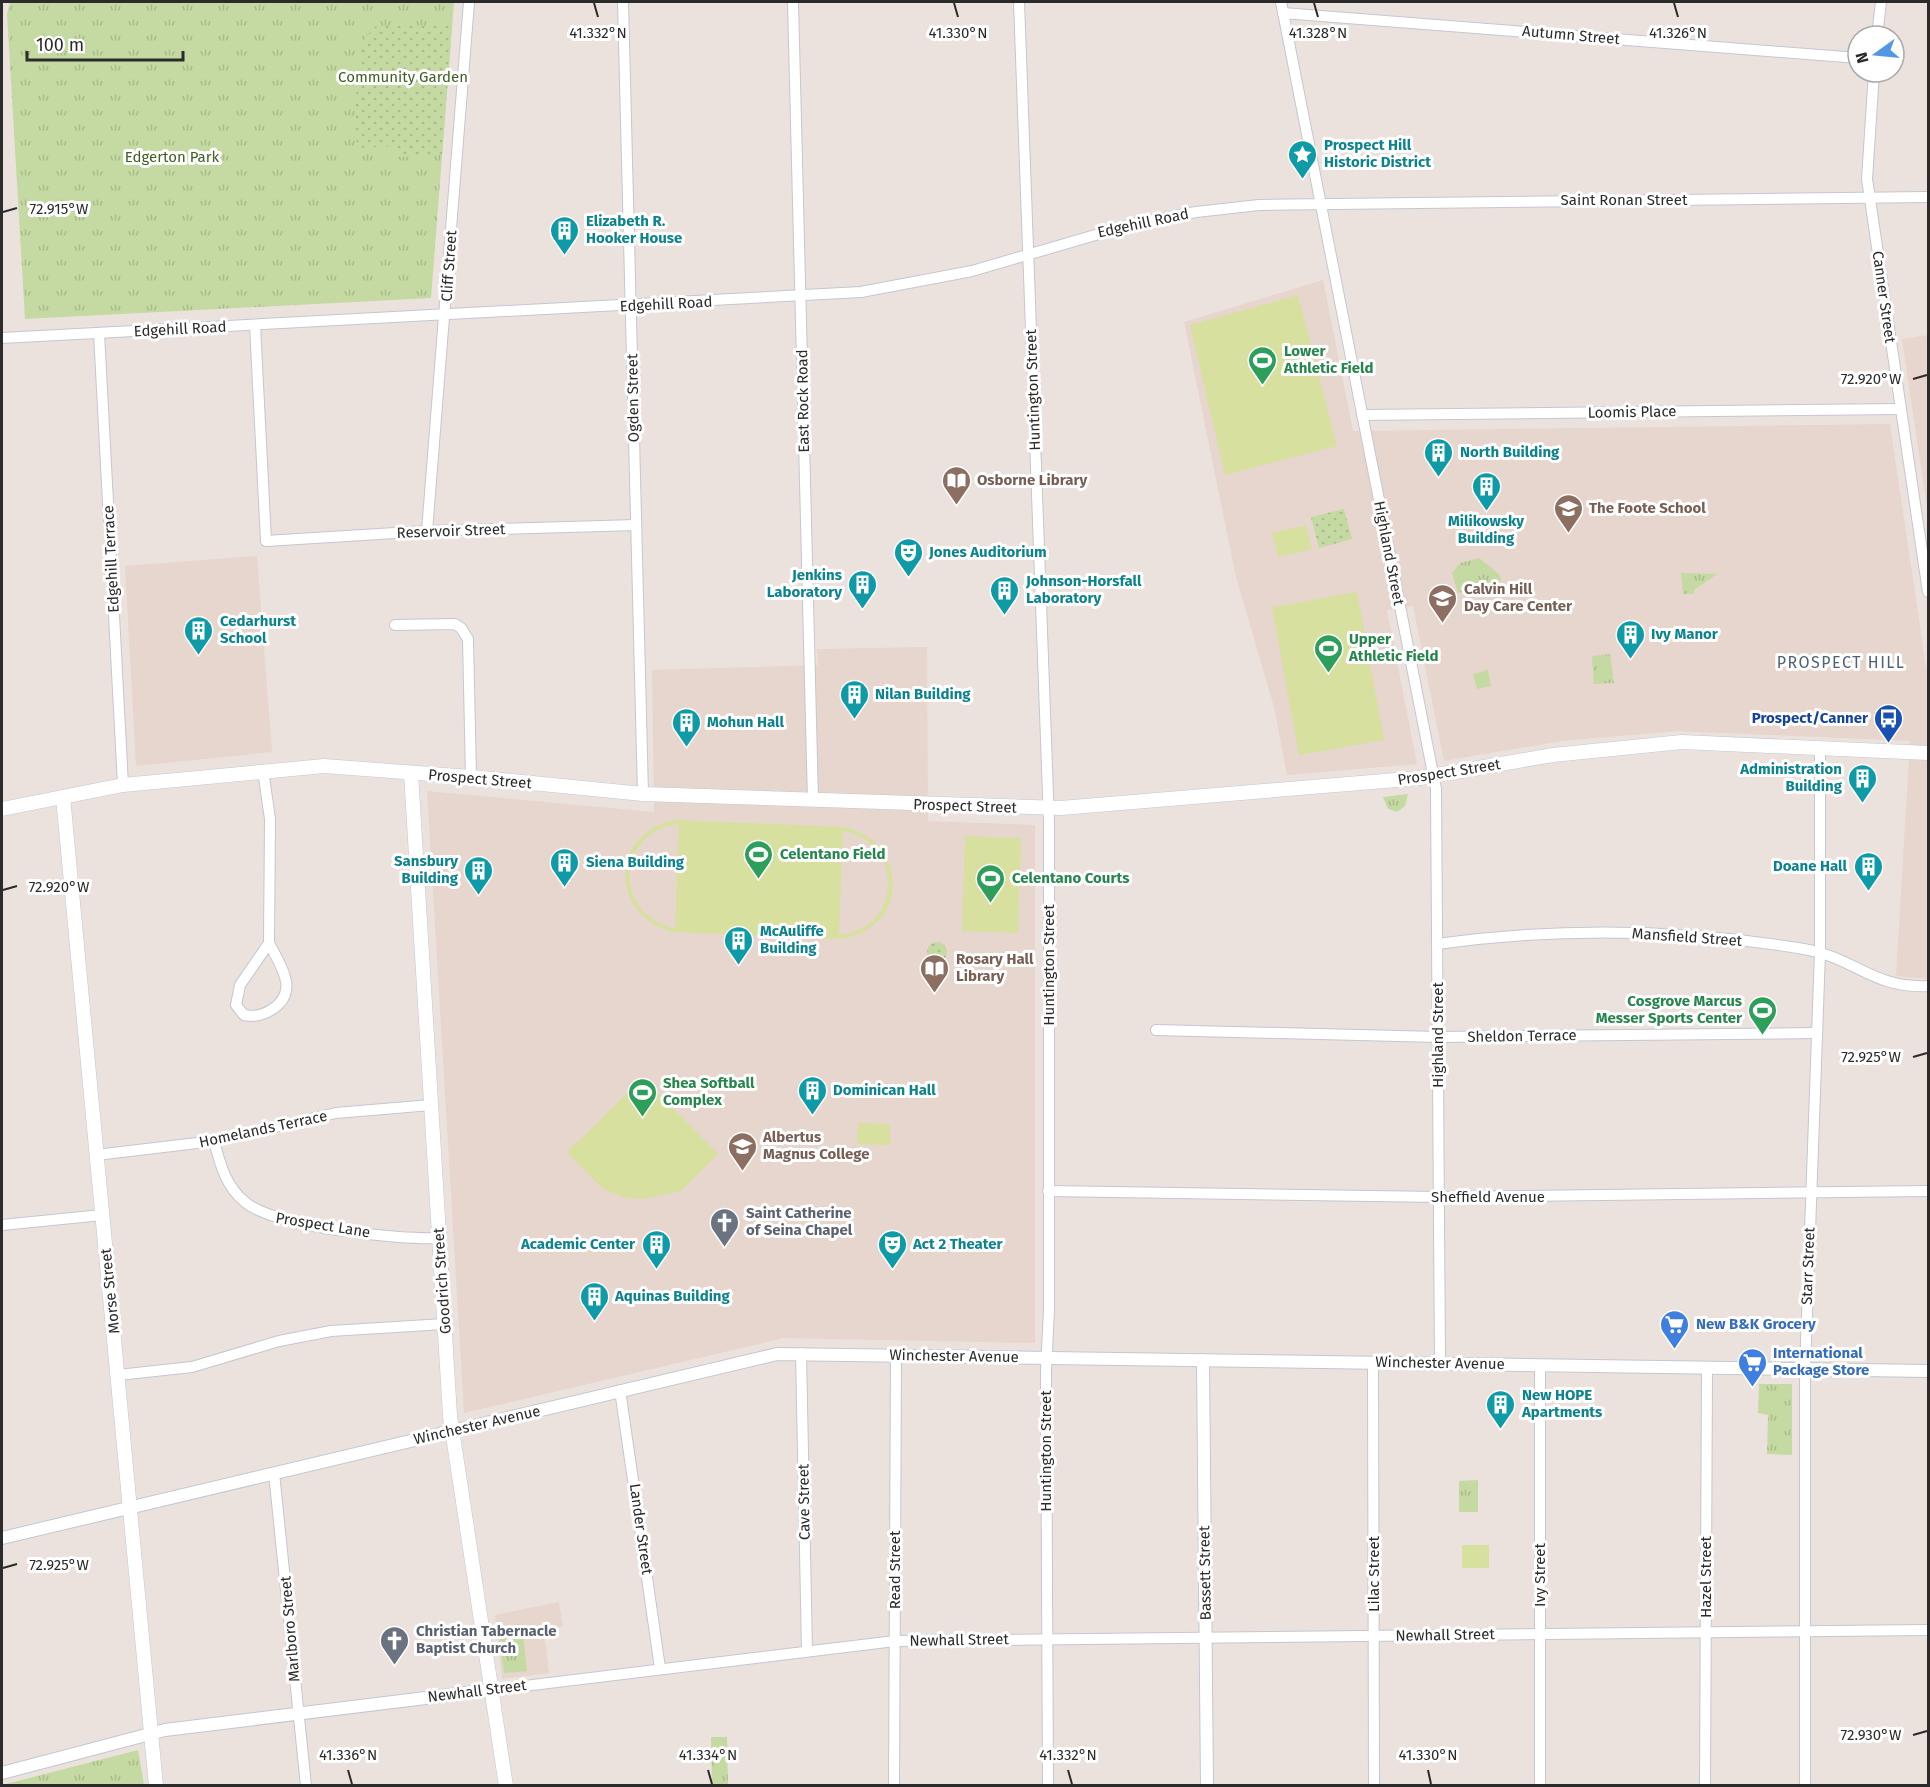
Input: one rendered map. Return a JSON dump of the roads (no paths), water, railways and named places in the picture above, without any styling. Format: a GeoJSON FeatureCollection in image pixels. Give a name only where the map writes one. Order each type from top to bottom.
{"type":"FeatureCollection","features":[{"type":"Feature","properties":{"kind":"main road","name":"Prospect Street"},"geometry":{"type":"LineString","coordinates":[[2,809],[123,784],[324,765],[643,794],[1048,808],[1433,776],[1553,755],[1682,742],[1929,753]]}},
{"type":"Feature","properties":{"kind":"main road","name":"Goodrich Street"},"geometry":{"type":"LineString","coordinates":[[411,773],[452,1431],[506,1785]]}},
{"type":"Feature","properties":{"kind":"main road","name":"Morse Street"},"geometry":{"type":"LineString","coordinates":[[63,797],[156,1785]]}},
{"type":"Feature","properties":{"kind":"street","name":"Cliff Street"},"geometry":{"type":"LineString","coordinates":[[427,531],[469,2]]}},
{"type":"Feature","properties":{"kind":"street","name":"Ogden Street"},"geometry":{"type":"LineString","coordinates":[[624,2],[643,794]]}},
{"type":"Feature","properties":{"kind":"street","name":"East Rock Road"},"geometry":{"type":"LineString","coordinates":[[794,2],[813,801]]}},
{"type":"Feature","properties":{"kind":"street","name":"Huntington Street"},"geometry":{"type":"LineString","coordinates":[[1019,2],[1048,808],[1048,1785]]}},
{"type":"Feature","properties":{"kind":"street","name":"Highland Street"},"geometry":{"type":"LineString","coordinates":[[1281,2],[1436,789],[1440,1363]]}},
{"type":"Feature","properties":{"kind":"street"},"geometry":{"type":"LineString","coordinates":[[1878,24],[1881,2]]}},
{"type":"Feature","properties":{"kind":"street","name":"Autumn Street"},"geometry":{"type":"LineString","coordinates":[[1283,13],[1846,57]]}},
{"type":"Feature","properties":{"kind":"street","name":"Canner Street"},"geometry":{"type":"LineString","coordinates":[[1873,84],[1867,179],[1869,198],[1929,592]]}},
{"type":"Feature","properties":{"kind":"street","name":"Saint Ronan Street"},"geometry":{"type":"LineString","coordinates":[[1320,202],[1929,197]]}},
{"type":"Feature","properties":{"kind":"street","name":"Edgehill Road"},"geometry":{"type":"LineString","coordinates":[[2,338],[861,292],[972,271],[1102,231],[1172,216],[1259,205],[1320,202]]}},
{"type":"Feature","properties":{"kind":"street","name":"Reservoir Street"},"geometry":{"type":"LineString","coordinates":[[255,325],[266,541],[427,531],[636,525]]}},
{"type":"Feature","properties":{"kind":"street","name":"Edgehill Terrace"},"geometry":{"type":"LineString","coordinates":[[99,333],[123,784]]}},
{"type":"Feature","properties":{"kind":"street","name":"Loomis Place"},"geometry":{"type":"LineString","coordinates":[[1362,415],[1901,409]]}},
{"type":"Feature","properties":{"kind":"street"},"geometry":{"type":"LineString","coordinates":[[395,625],[455,624],[461,628],[468,639],[471,777]]}},
{"type":"Feature","properties":{"kind":"street","name":"Starr Street"},"geometry":{"type":"LineString","coordinates":[[1805,1785],[1805,1370],[1820,952],[1820,747]]}},
{"type":"Feature","properties":{"kind":"street"},"geometry":{"type":"LineString","coordinates":[[263,770],[270,819],[269,943],[284,969],[287,989],[275,1007],[263,1014],[248,1016],[236,1005],[237,990],[269,943]]}},
{"type":"Feature","properties":{"kind":"street","name":"Mansfield Street"},"geometry":{"type":"LineString","coordinates":[[1437,944],[1525,934],[1660,932],[1820,952],[1895,986],[1929,986]]}},
{"type":"Feature","properties":{"kind":"street","name":"Sheldon Terrace"},"geometry":{"type":"LineString","coordinates":[[1156,1030],[1438,1037],[1817,1033]]}},
{"type":"Feature","properties":{"kind":"street","name":"Homelands Terrace"},"geometry":{"type":"LineString","coordinates":[[96,1155],[214,1142],[336,1113],[431,1105]]}},
{"type":"Feature","properties":{"kind":"street","name":"Prospect Lane"},"geometry":{"type":"LineString","coordinates":[[214,1142],[220,1166],[231,1187],[243,1202],[266,1215],[309,1226],[439,1238]]}},
{"type":"Feature","properties":{"kind":"street","name":"Sheffield Avenue"},"geometry":{"type":"LineString","coordinates":[[1048,1191],[1439,1197],[1929,1191]]}},
{"type":"Feature","properties":{"kind":"street"},"geometry":{"type":"LineString","coordinates":[[2,1225],[102,1215]]}},
{"type":"Feature","properties":{"kind":"street"},"geometry":{"type":"LineString","coordinates":[[118,1375],[192,1367],[279,1341],[331,1331],[444,1324]]}},
{"type":"Feature","properties":{"kind":"street","name":"Winchester Avenue"},"geometry":{"type":"LineString","coordinates":[[2,1538],[620,1390],[754,1359],[801,1353],[1929,1371]]}},
{"type":"Feature","properties":{"kind":"street","name":"Cave Street"},"geometry":{"type":"LineString","coordinates":[[801,1353],[807,1652]]}},
{"type":"Feature","properties":{"kind":"street","name":"Read Street"},"geometry":{"type":"LineString","coordinates":[[894,1785],[896,1355]]}},
{"type":"Feature","properties":{"kind":"street","name":"Bassett Street"},"geometry":{"type":"LineString","coordinates":[[1203,1360],[1207,1785]]}},
{"type":"Feature","properties":{"kind":"street","name":"Lilac Street"},"geometry":{"type":"LineString","coordinates":[[1373,1363],[1374,1785]]}},
{"type":"Feature","properties":{"kind":"street","name":"Ivy Street"},"geometry":{"type":"LineString","coordinates":[[1540,1365],[1540,1785]]}},
{"type":"Feature","properties":{"kind":"street","name":"Hazel Street"},"geometry":{"type":"LineString","coordinates":[[1705,1785],[1707,1368]]}},
{"type":"Feature","properties":{"kind":"street","name":"Lander Street"},"geometry":{"type":"LineString","coordinates":[[620,1390],[660,1668]]}},
{"type":"Feature","properties":{"kind":"street","name":"Marlboro Street"},"geometry":{"type":"LineString","coordinates":[[274,1473],[306,1785]]}},
{"type":"Feature","properties":{"kind":"street","name":"Newhall Street"},"geometry":{"type":"LineString","coordinates":[[2,1773],[151,1734],[660,1668],[895,1641],[1929,1630]]}},
{"type":"Feature","properties":{"kind":"place","name":"Prospect Hill Historic District"},"geometry":{"type":"Point","coordinates":[1303,180]}},
{"type":"Feature","properties":{"kind":"place","name":"Elizabeth R. Hooker House"},"geometry":{"type":"Point","coordinates":[565,256]}},
{"type":"Feature","properties":{"kind":"place","name":"Lower Athletic Field"},"geometry":{"type":"Point","coordinates":[1263,386]}},
{"type":"Feature","properties":{"kind":"place","name":"North Building"},"geometry":{"type":"Point","coordinates":[1439,478]}},
{"type":"Feature","properties":{"kind":"place","name":"Osborne Library"},"geometry":{"type":"Point","coordinates":[956,506]}},
{"type":"Feature","properties":{"kind":"place","name":"Milikowsky Building"},"geometry":{"type":"Point","coordinates":[1486,512]}},
{"type":"Feature","properties":{"kind":"place","name":"The Foote School"},"geometry":{"type":"Point","coordinates":[1568,534]}},
{"type":"Feature","properties":{"kind":"place","name":"Jones Auditorium"},"geometry":{"type":"Point","coordinates":[908,578]}},
{"type":"Feature","properties":{"kind":"place","name":"Jenkins Laboratory"},"geometry":{"type":"Point","coordinates":[863,610]}},
{"type":"Feature","properties":{"kind":"place","name":"Johnson-Horsfall Laboratory"},"geometry":{"type":"Point","coordinates":[1005,616]}},
{"type":"Feature","properties":{"kind":"place","name":"Calvin Hill Day Care Center"},"geometry":{"type":"Point","coordinates":[1443,624]}},
{"type":"Feature","properties":{"kind":"place","name":"Cedarhurst School"},"geometry":{"type":"Point","coordinates":[199,656]}},
{"type":"Feature","properties":{"kind":"place","name":"Ivy Manor"},"geometry":{"type":"Point","coordinates":[1630,660]}},
{"type":"Feature","properties":{"kind":"place","name":"Upper Athletic Field"},"geometry":{"type":"Point","coordinates":[1328,674]}},
{"type":"Feature","properties":{"kind":"place","name":"Nilan Building"},"geometry":{"type":"Point","coordinates":[854,720]}},
{"type":"Feature","properties":{"kind":"place","name":"Prospect/Canner"},"geometry":{"type":"Point","coordinates":[1889,744]}},
{"type":"Feature","properties":{"kind":"place","name":"Mohun Hall"},"geometry":{"type":"Point","coordinates":[686,748]}},
{"type":"Feature","properties":{"kind":"place","name":"Administration Building"},"geometry":{"type":"Point","coordinates":[1863,804]}},
{"type":"Feature","properties":{"kind":"place","name":"Celentano Field"},"geometry":{"type":"Point","coordinates":[759,880]}},
{"type":"Feature","properties":{"kind":"place","name":"Siena Building"},"geometry":{"type":"Point","coordinates":[565,888]}},
{"type":"Feature","properties":{"kind":"place","name":"Doane Hall"},"geometry":{"type":"Point","coordinates":[1868,892]}},
{"type":"Feature","properties":{"kind":"place","name":"Sansbury Building"},"geometry":{"type":"Point","coordinates":[479,896]}},
{"type":"Feature","properties":{"kind":"place","name":"Celentano Courts"},"geometry":{"type":"Point","coordinates":[991,904]}},
{"type":"Feature","properties":{"kind":"place","name":"McAuliffe Building"},"geometry":{"type":"Point","coordinates":[739,966]}},
{"type":"Feature","properties":{"kind":"place","name":"Rosary Hall Library"},"geometry":{"type":"Point","coordinates":[935,994]}},
{"type":"Feature","properties":{"kind":"place","name":"Cosgrove Marcus Messer Sports Center"},"geometry":{"type":"Point","coordinates":[1763,1036]}},
{"type":"Feature","properties":{"kind":"place","name":"Dominican Hall"},"geometry":{"type":"Point","coordinates":[812,1116]}},
{"type":"Feature","properties":{"kind":"place","name":"Shea Softball Complex"},"geometry":{"type":"Point","coordinates":[642,1118]}},
{"type":"Feature","properties":{"kind":"place","name":"Albertus Magnus College"},"geometry":{"type":"Point","coordinates":[742,1172]}},
{"type":"Feature","properties":{"kind":"place","name":"Saint Catherine of Seina Chapel"},"geometry":{"type":"Point","coordinates":[725,1248]}},
{"type":"Feature","properties":{"kind":"place","name":"Academic Center"},"geometry":{"type":"Point","coordinates":[656,1270]}},
{"type":"Feature","properties":{"kind":"place","name":"Act 2 Theater"},"geometry":{"type":"Point","coordinates":[892,1270]}},
{"type":"Feature","properties":{"kind":"place","name":"Aquinas Building"},"geometry":{"type":"Point","coordinates":[594,1322]}},
{"type":"Feature","properties":{"kind":"place","name":"New B&K Grocery"},"geometry":{"type":"Point","coordinates":[1675,1350]}},
{"type":"Feature","properties":{"kind":"place","name":"International Package Store"},"geometry":{"type":"Point","coordinates":[1752,1388]}},
{"type":"Feature","properties":{"kind":"place","name":"New HOPE Apartments"},"geometry":{"type":"Point","coordinates":[1501,1430]}},
{"type":"Feature","properties":{"kind":"place","name":"Christian Tabernacle Baptist Church"},"geometry":{"type":"Point","coordinates":[395,1666]}},
{"type":"Feature","properties":{"kind":"district","name":"PROSPECT HILL"},"geometry":{"type":"Point","coordinates":[1841,662]}},
{"type":"Feature","properties":{"kind":"park label","name":"Community Garden"},"geometry":{"type":"Point","coordinates":[403,77]}},
{"type":"Feature","properties":{"kind":"park label","name":"Edgerton Park"},"geometry":{"type":"Point","coordinates":[172,157]}}]}
